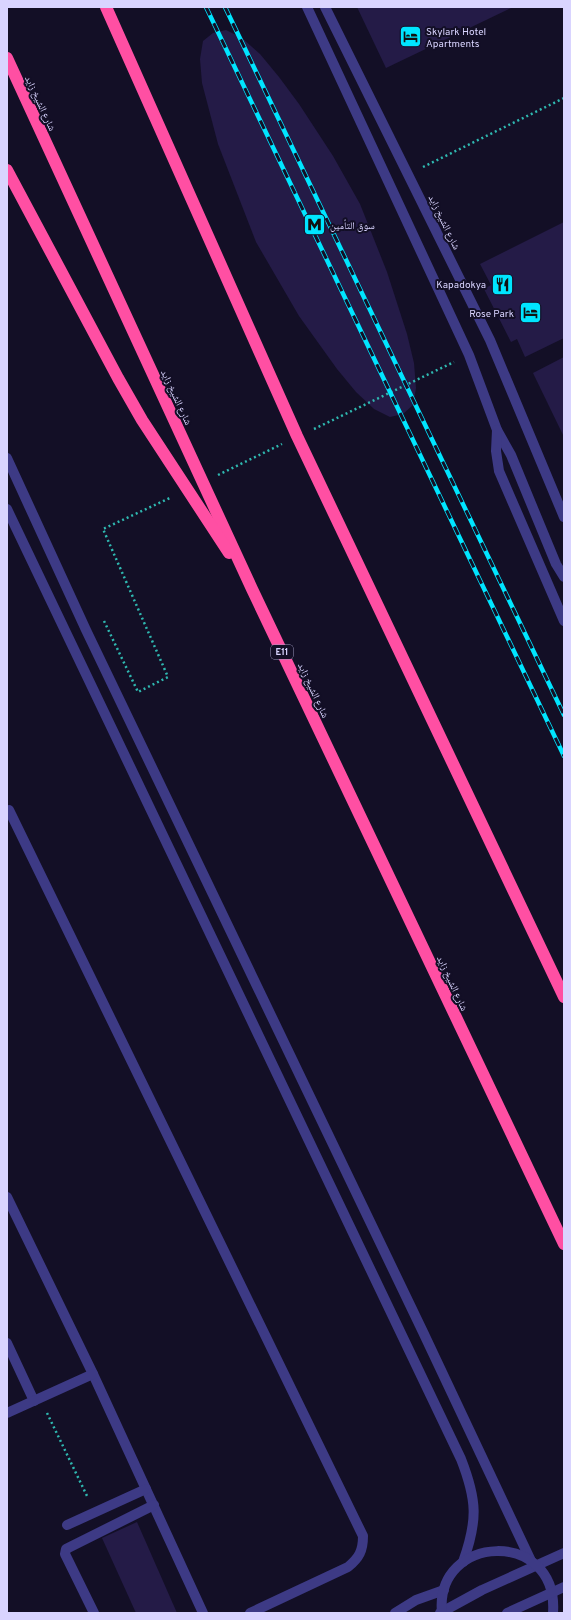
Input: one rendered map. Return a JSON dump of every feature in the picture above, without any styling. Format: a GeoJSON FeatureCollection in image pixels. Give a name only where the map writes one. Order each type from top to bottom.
{"type":"FeatureCollection","features":[{"type":"Feature","properties":{"kind":"highway"},"geometry":{"type":"LineString","coordinates":[[106,7],[297,436],[561,987],[564,997]]}},
{"type":"Feature","properties":{"kind":"highway","name":"شارع الشيخ زايد"},"geometry":{"type":"LineString","coordinates":[[7,58],[252,589],[564,1244]]}},
{"type":"Feature","properties":{"kind":"highway"},"geometry":{"type":"LineString","coordinates":[[7,170],[142,420],[252,589]]}},
{"type":"Feature","properties":{"kind":"street"},"geometry":{"type":"LineString","coordinates":[[307,7],[469,355],[497,430],[510,455],[556,564],[564,577]]}},
{"type":"Feature","properties":{"kind":"street","name":"شارع الشيخ زايد"},"geometry":{"type":"LineString","coordinates":[[326,7],[490,340],[564,517]]}},
{"type":"Feature","properties":{"kind":"street"},"geometry":{"type":"LineString","coordinates":[[497,430],[496,451],[499,471],[564,621]]}},
{"type":"Feature","properties":{"kind":"street"},"geometry":{"type":"LineString","coordinates":[[7,458],[86,630],[423,1332],[531,1561]]}},
{"type":"Feature","properties":{"kind":"street"},"geometry":{"type":"LineString","coordinates":[[7,509],[10,519],[461,1459],[471,1484],[474,1510],[472,1537],[463,1562]]}},
{"type":"Feature","properties":{"kind":"street"},"geometry":{"type":"LineString","coordinates":[[9,810],[363,1536],[363,1548],[357,1559],[348,1567],[250,1613]]}},
{"type":"Feature","properties":{"kind":"street"},"geometry":{"type":"LineString","coordinates":[[7,1196],[154,1505],[203,1613]]}},
{"type":"Feature","properties":{"kind":"street"},"geometry":{"type":"LineString","coordinates":[[7,1343],[37,1399]]}},
{"type":"Feature","properties":{"kind":"street"},"geometry":{"type":"LineString","coordinates":[[7,1413],[92,1374]]}},
{"type":"Feature","properties":{"kind":"street"},"geometry":{"type":"LineString","coordinates":[[67,1525],[146,1489]]}},
{"type":"Feature","properties":{"kind":"street"},"geometry":{"type":"LineString","coordinates":[[94,1613],[65,1554],[66,1549],[154,1505]]}},
{"type":"Feature","properties":{"kind":"street"},"geometry":{"type":"LineString","coordinates":[[560,1613],[554,1602],[550,1586],[542,1572],[531,1561],[518,1554],[504,1550],[490,1551],[476,1555],[463,1562],[455,1570],[444,1590],[441,1605],[441,1613],[482,1590],[564,1553]]}},
{"type":"Feature","properties":{"kind":"street"},"geometry":{"type":"LineString","coordinates":[[507,1613],[564,1587]]}},
{"type":"Feature","properties":{"kind":"street"},"geometry":{"type":"LineString","coordinates":[[395,1613],[416,1600],[444,1590]]}},
{"type":"Feature","properties":{"kind":"street"},"geometry":{"type":"LineString","coordinates":[[553,1613],[554,1602]]}},
{"type":"Feature","properties":{"kind":"path"},"geometry":{"type":"LineString","coordinates":[[408,174],[564,98]]}},
{"type":"Feature","properties":{"kind":"path"},"geometry":{"type":"LineString","coordinates":[[308,432],[436,371]]}},
{"type":"Feature","properties":{"kind":"path"},"geometry":{"type":"LineString","coordinates":[[216,475],[287,442]]}},
{"type":"Feature","properties":{"kind":"path"},"geometry":{"type":"LineString","coordinates":[[104,621],[138,692],[168,677],[103,529],[174,496]]}},
{"type":"Feature","properties":{"kind":"path"},"geometry":{"type":"LineString","coordinates":[[37,1399],[95,1512]]}},
{"type":"Feature","properties":{"kind":"building","name":"Skylark Hotel Apartments"},"geometry":{"type":"Polygon","coordinates":[[[357,7],[513,7],[386,68],[357,7]]]}},
{"type":"Feature","properties":{"kind":"building","name":"سوق التأمين"},"geometry":{"type":"Polygon","coordinates":[[[226,30],[242,38],[260,54],[279,77],[299,104],[333,156],[360,204],[387,272],[407,334],[414,363],[416,388],[413,405],[403,414],[390,417],[374,409],[356,392],[337,369],[299,316],[256,242],[218,144],[202,83],[200,59],[203,41],[213,33],[226,30]]]}},
{"type":"Feature","properties":{"kind":"building","name":"Rose Park"},"geometry":{"type":"Polygon","coordinates":[[[564,222],[564,338],[525,357],[517,339],[511,342],[484,289],[491,285],[480,264],[564,222]]]}},
{"type":"Feature","properties":{"kind":"building"},"geometry":{"type":"Polygon","coordinates":[[[564,357],[564,437],[533,373],[564,357]]]}},
{"type":"Feature","properties":{"kind":"building"},"geometry":{"type":"Polygon","coordinates":[[[137,1522],[177,1613],[136,1613],[102,1538],[137,1522]]]}},
{"type":"Feature","properties":{"kind":"railway"},"geometry":{"type":"LineString","coordinates":[[206,7],[564,756]]}},
{"type":"Feature","properties":{"kind":"railway"},"geometry":{"type":"LineString","coordinates":[[225,7],[564,715]]}},
{"type":"Feature","properties":{"kind":"place","name":"Skylark Hotel Apartments"},"geometry":{"type":"Point","coordinates":[410,37]}},
{"type":"Feature","properties":{"kind":"place","name":"سوق التأمين"},"geometry":{"type":"Point","coordinates":[315,225]}},
{"type":"Feature","properties":{"kind":"place","name":"Kapadokya"},"geometry":{"type":"Point","coordinates":[502,284]}},
{"type":"Feature","properties":{"kind":"place","name":"Rose Park"},"geometry":{"type":"Point","coordinates":[530,313]}}]}
